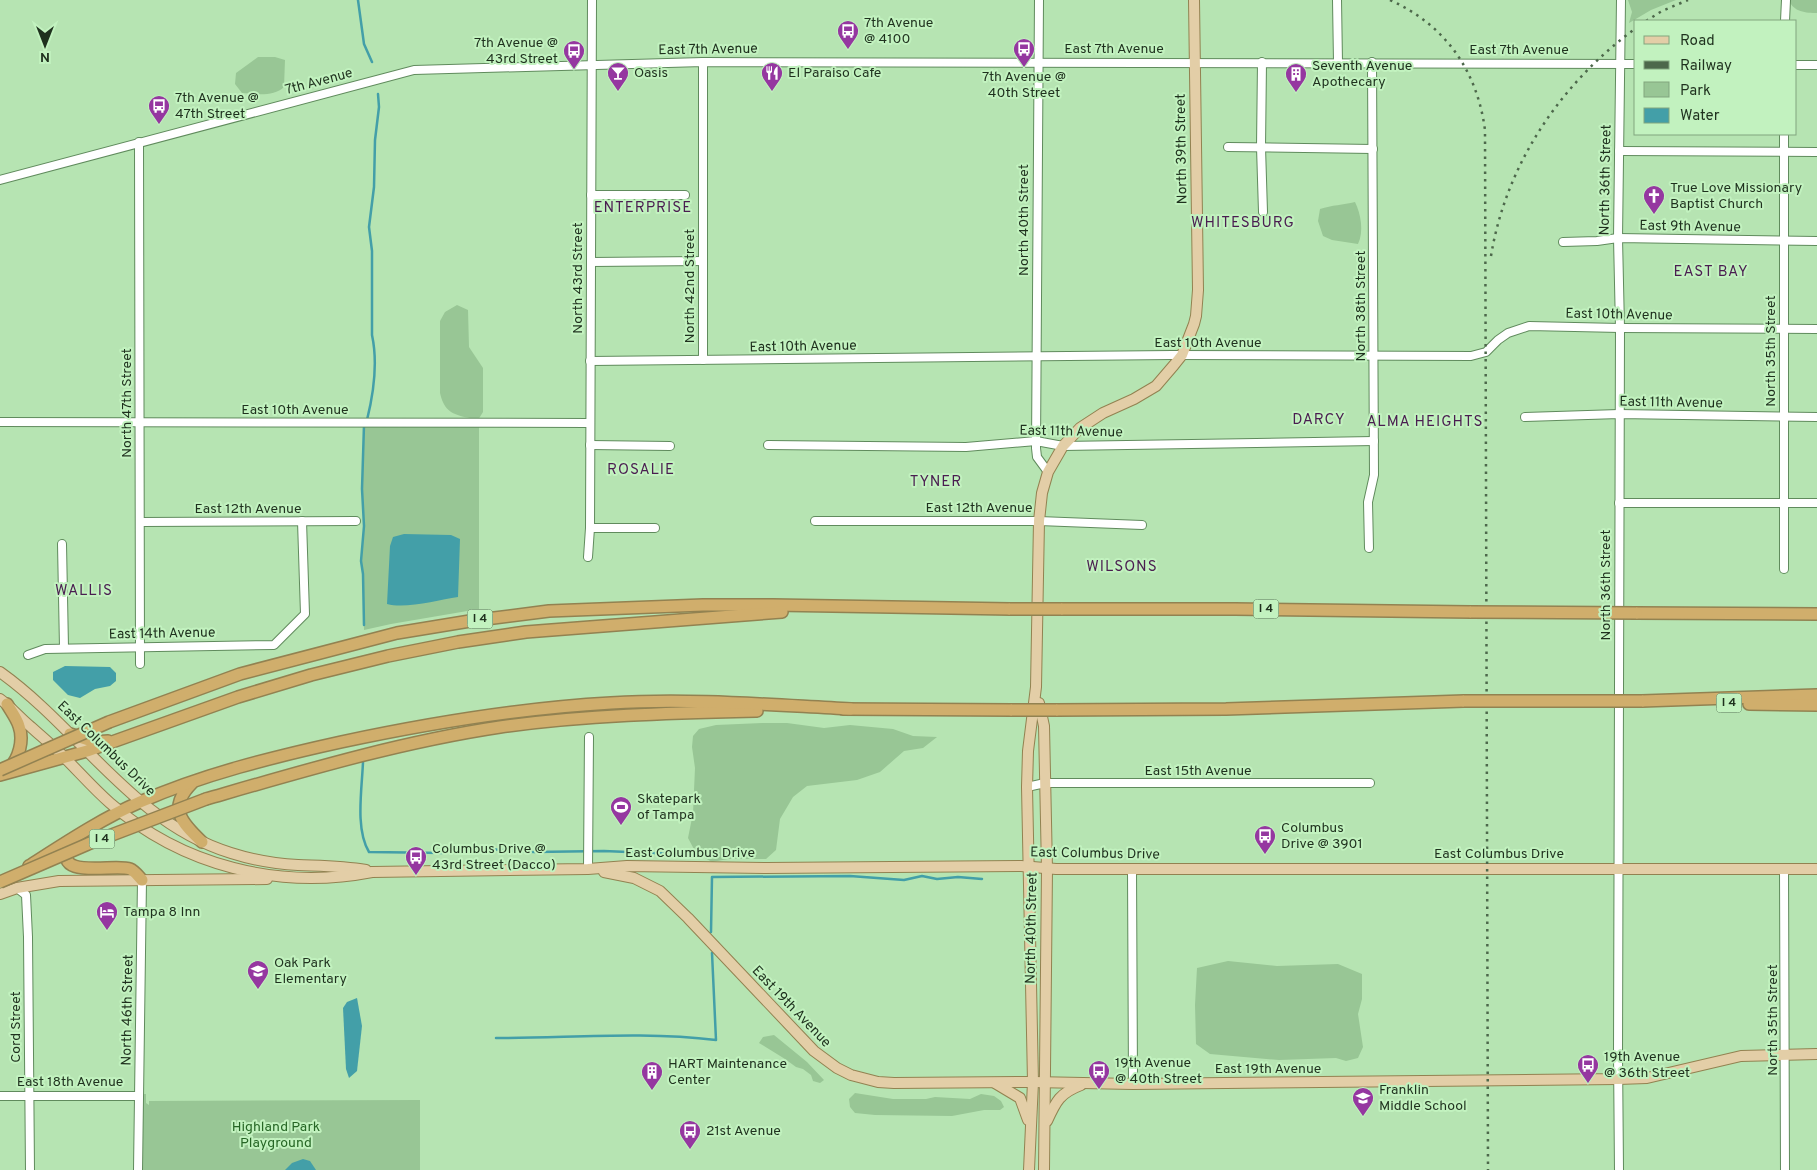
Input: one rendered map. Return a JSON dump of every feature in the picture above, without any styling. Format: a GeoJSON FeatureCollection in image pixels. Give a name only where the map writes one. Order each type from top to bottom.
{"type":"FeatureCollection","features":[{"type":"Feature","properties":{"kind":"highway","name":"I 4"},"geometry":{"type":"LineString","coordinates":[[1,774],[109,722],[240,674],[397,633],[549,611],[630,607],[772,605],[1010,609],[1817,613]]}},
{"type":"Feature","properties":{"kind":"highway"},"geometry":{"type":"LineString","coordinates":[[1,774],[87,751],[238,697],[311,675],[388,656],[458,642],[526,632],[590,626],[866,606]]}},
{"type":"Feature","properties":{"kind":"highway"},"geometry":{"type":"LineString","coordinates":[[1642,701],[1817,695]]}},
{"type":"Feature","properties":{"kind":"highway","name":"I 4"},"geometry":{"type":"LineString","coordinates":[[0,883],[88,844],[206,799],[369,753],[502,727],[571,720],[645,715],[850,709],[1226,709],[1464,701],[1642,701],[1817,705]]}},
{"type":"Feature","properties":{"kind":"highway"},"geometry":{"type":"LineString","coordinates":[[1,774],[16,762],[21,741],[20,727],[4,702]]}},
{"type":"Feature","properties":{"kind":"highway"},"geometry":{"type":"LineString","coordinates":[[0,883],[79,834],[140,802],[192,782],[237,768],[397,730],[492,715],[612,702],[731,703],[850,709]]}},
{"type":"Feature","properties":{"kind":"highway"},"geometry":{"type":"LineString","coordinates":[[69,734],[95,742],[117,741]]}},
{"type":"Feature","properties":{"kind":"highway"},"geometry":{"type":"LineString","coordinates":[[192,782],[184,791],[180,803],[180,815],[184,824],[202,842]]}},
{"type":"Feature","properties":{"kind":"highway"},"geometry":{"type":"LineString","coordinates":[[79,834],[70,843],[66,852],[67,861],[72,866],[82,869],[125,868],[133,870],[142,880]]}},
{"type":"Feature","properties":{"kind":"main road","name":"North 39th Street"},"geometry":{"type":"LineString","coordinates":[[1182,355],[1194,324],[1197,307],[1194,0]]}},
{"type":"Feature","properties":{"kind":"main road","name":"North 40th Street"},"geometry":{"type":"LineString","coordinates":[[1029,1170],[1032,1082],[1027,787],[1028,751],[1036,687],[1038,521],[1042,493],[1048,472],[1064,446],[1080,428],[1156,386],[1182,355]]}},
{"type":"Feature","properties":{"kind":"main road","name":"East Columbus Drive"},"geometry":{"type":"LineString","coordinates":[[0,672],[40,705],[140,802],[170,825],[202,842],[230,853],[275,863],[347,866],[372,872]]}},
{"type":"Feature","properties":{"kind":"main road","name":"North 40th Street"},"geometry":{"type":"LineString","coordinates":[[1036,687],[1044,726],[1045,783],[1044,1170]]}},
{"type":"Feature","properties":{"kind":"main road","name":"East Columbus Drive"},"geometry":{"type":"LineString","coordinates":[[4,702],[121,812],[145,831],[186,853],[228,866],[292,878],[343,877],[372,872],[588,869],[627,866],[1029,867],[1046,869],[1817,869]]}},
{"type":"Feature","properties":{"kind":"main road"},"geometry":{"type":"LineString","coordinates":[[651,886],[654,875],[660,867]]}},
{"type":"Feature","properties":{"kind":"main road","name":"East 19th Avenue"},"geometry":{"type":"LineString","coordinates":[[588,869],[627,876],[660,892],[688,918],[814,1051],[837,1068],[863,1079],[894,1083],[1045,1082],[1132,1084],[1618,1079],[1646,1078],[1741,1056],[1785,1054]]}},
{"type":"Feature","properties":{"kind":"main road"},"geometry":{"type":"LineString","coordinates":[[0,894],[17,888],[59,882],[292,878]]}},
{"type":"Feature","properties":{"kind":"main road"},"geometry":{"type":"LineString","coordinates":[[1785,1054],[1817,1054]]}},
{"type":"Feature","properties":{"kind":"main road"},"geometry":{"type":"LineString","coordinates":[[994,1082],[1020,1098],[1031,1128]]}},
{"type":"Feature","properties":{"kind":"main road"},"geometry":{"type":"LineString","coordinates":[[1044,1127],[1057,1100],[1072,1088],[1084,1083]]}},
{"type":"Feature","properties":{"kind":"street","name":"North 43rd Street"},"geometry":{"type":"LineString","coordinates":[[588,557],[590,528],[592,0]]}},
{"type":"Feature","properties":{"kind":"street","name":"North 40th Street"},"geometry":{"type":"LineString","coordinates":[[1039,0],[1036,457],[1048,472]]}},
{"type":"Feature","properties":{"kind":"street"},"geometry":{"type":"LineString","coordinates":[[1337,0],[1338,62]]}},
{"type":"Feature","properties":{"kind":"street","name":"North 36th Street"},"geometry":{"type":"LineString","coordinates":[[1619,1170],[1620,328],[1618,238],[1621,0]]}},
{"type":"Feature","properties":{"kind":"street"},"geometry":{"type":"LineString","coordinates":[[1785,20],[1786,0]]}},
{"type":"Feature","properties":{"kind":"street","name":"East 7th Avenue"},"geometry":{"type":"LineString","coordinates":[[592,66],[703,62],[1634,64]]}},
{"type":"Feature","properties":{"kind":"street","name":"North 42nd Street"},"geometry":{"type":"LineString","coordinates":[[703,62],[703,360]]}},
{"type":"Feature","properties":{"kind":"street"},"geometry":{"type":"LineString","coordinates":[[1262,62],[1261,147],[1263,212]]}},
{"type":"Feature","properties":{"kind":"street","name":"North 38th Street"},"geometry":{"type":"LineString","coordinates":[[1369,548],[1368,502],[1374,480],[1372,62]]}},
{"type":"Feature","properties":{"kind":"street"},"geometry":{"type":"LineString","coordinates":[[1797,65],[1817,65]]}},
{"type":"Feature","properties":{"kind":"street","name":"7th Avenue"},"geometry":{"type":"LineString","coordinates":[[0,180],[414,70],[592,66]]}},
{"type":"Feature","properties":{"kind":"street","name":"North 35th Street"},"geometry":{"type":"LineString","coordinates":[[1784,135],[1784,569]]}},
{"type":"Feature","properties":{"kind":"street","name":"North 47th Street"},"geometry":{"type":"LineString","coordinates":[[139,142],[140,664]]}},
{"type":"Feature","properties":{"kind":"street"},"geometry":{"type":"LineString","coordinates":[[1228,147],[1373,149]]}},
{"type":"Feature","properties":{"kind":"street"},"geometry":{"type":"LineString","coordinates":[[1619,151],[1817,152]]}},
{"type":"Feature","properties":{"kind":"street"},"geometry":{"type":"LineString","coordinates":[[591,195],[685,195]]}},
{"type":"Feature","properties":{"kind":"street","name":"East 9th Avenue"},"geometry":{"type":"LineString","coordinates":[[1563,242],[1618,238],[1817,241]]}},
{"type":"Feature","properties":{"kind":"street"},"geometry":{"type":"LineString","coordinates":[[591,262],[703,262]]}},
{"type":"Feature","properties":{"kind":"street","name":"East 10th Avenue"},"geometry":{"type":"LineString","coordinates":[[590,361],[1182,355],[1470,356],[1486,352],[1508,333],[1529,326],[1817,329]]}},
{"type":"Feature","properties":{"kind":"street","name":"East 11th Avenue"},"geometry":{"type":"LineString","coordinates":[[1525,417],[1619,414],[1817,417]]}},
{"type":"Feature","properties":{"kind":"street","name":"East 10th Avenue"},"geometry":{"type":"LineString","coordinates":[[0,422],[590,423]]}},
{"type":"Feature","properties":{"kind":"street","name":"East 11th Avenue"},"geometry":{"type":"LineString","coordinates":[[768,445],[966,447],[1036,441],[1064,446],[1374,440]]}},
{"type":"Feature","properties":{"kind":"street"},"geometry":{"type":"LineString","coordinates":[[590,445],[670,446]]}},
{"type":"Feature","properties":{"kind":"street"},"geometry":{"type":"LineString","coordinates":[[1619,503],[1817,503]]}},
{"type":"Feature","properties":{"kind":"street","name":"East 14th Avenue"},"geometry":{"type":"LineString","coordinates":[[28,655],[45,649],[64,648],[274,645],[304,614],[302,521]]}},
{"type":"Feature","properties":{"kind":"street","name":"East 12th Avenue"},"geometry":{"type":"LineString","coordinates":[[140,522],[356,521]]}},
{"type":"Feature","properties":{"kind":"street","name":"East 12th Avenue"},"geometry":{"type":"LineString","coordinates":[[815,521],[1038,521],[1142,525]]}},
{"type":"Feature","properties":{"kind":"street"},"geometry":{"type":"LineString","coordinates":[[590,528],[655,528]]}},
{"type":"Feature","properties":{"kind":"street"},"geometry":{"type":"LineString","coordinates":[[62,544],[64,648]]}},
{"type":"Feature","properties":{"kind":"street"},"geometry":{"type":"LineString","coordinates":[[588,869],[589,738]]}},
{"type":"Feature","properties":{"kind":"street","name":"East 15th Avenue"},"geometry":{"type":"LineString","coordinates":[[1027,787],[1045,783],[1370,783]]}},
{"type":"Feature","properties":{"kind":"street"},"geometry":{"type":"LineString","coordinates":[[1132,869],[1132,1084]]}},
{"type":"Feature","properties":{"kind":"street","name":"North 35th Street"},"geometry":{"type":"LineString","coordinates":[[1784,869],[1785,1170]]}},
{"type":"Feature","properties":{"kind":"street","name":"North 46th Street"},"geometry":{"type":"LineString","coordinates":[[138,1170],[142,880]]}},
{"type":"Feature","properties":{"kind":"street","name":"Cord Street"},"geometry":{"type":"LineString","coordinates":[[17,888],[26,895],[28,937],[30,1170]]}},
{"type":"Feature","properties":{"kind":"street","name":"East 18th Avenue"},"geometry":{"type":"LineString","coordinates":[[0,1096],[139,1096]]}},
{"type":"Feature","properties":{"kind":"green space"},"geometry":{"type":"Polygon","coordinates":[[[1628,0],[1676,0],[1651,10],[1629,23],[1632,12],[1628,0]]]}},
{"type":"Feature","properties":{"kind":"green space"},"geometry":{"type":"Polygon","coordinates":[[[1789,0],[1817,0],[1817,13],[1804,12],[1797,9],[1789,0]]]}},
{"type":"Feature","properties":{"kind":"green space"},"geometry":{"type":"Polygon","coordinates":[[[258,57],[275,57],[285,60],[284,87],[275,92],[264,94],[242,93],[235,84],[236,73],[258,57]]]}},
{"type":"Feature","properties":{"kind":"green space"},"geometry":{"type":"Polygon","coordinates":[[[1355,202],[1361,223],[1361,234],[1358,244],[1332,240],[1323,236],[1318,221],[1320,209],[1355,202]]]}},
{"type":"Feature","properties":{"kind":"green space"},"geometry":{"type":"Polygon","coordinates":[[[457,305],[468,310],[469,347],[483,368],[483,412],[478,420],[453,413],[445,406],[440,393],[440,321],[445,312],[457,305]]]}},
{"type":"Feature","properties":{"kind":"green space"},"geometry":{"type":"Polygon","coordinates":[[[364,425],[479,425],[479,609],[364,630],[361,561],[364,526],[362,489],[364,425]]]}},
{"type":"Feature","properties":{"kind":"green space"},"geometry":{"type":"Polygon","coordinates":[[[787,723],[824,728],[850,725],[893,729],[913,736],[937,737],[923,748],[904,751],[880,772],[857,780],[807,786],[793,797],[780,819],[776,850],[766,859],[728,859],[712,862],[696,853],[688,838],[693,813],[695,768],[692,747],[693,736],[699,729],[716,725],[787,723]]]}},
{"type":"Feature","properties":{"kind":"green space"},"geometry":{"type":"Polygon","coordinates":[[[1228,961],[1277,966],[1338,964],[1362,974],[1362,999],[1358,1014],[1363,1047],[1358,1058],[1346,1061],[1336,1058],[1279,1060],[1210,1054],[1196,1044],[1195,1005],[1197,968],[1228,961]]]}},
{"type":"Feature","properties":{"kind":"green space"},"geometry":{"type":"Polygon","coordinates":[[[774,1035],[807,1062],[824,1080],[820,1083],[813,1081],[811,1075],[803,1069],[796,1067],[759,1043],[763,1037],[774,1035]]]}},
{"type":"Feature","properties":{"kind":"green space"},"geometry":{"type":"Polygon","coordinates":[[[855,1093],[893,1099],[926,1099],[935,1097],[970,1099],[981,1094],[994,1096],[1001,1101],[1004,1107],[1000,1110],[984,1110],[952,1116],[875,1115],[855,1113],[850,1107],[849,1099],[855,1093]]]}},
{"type":"Feature","properties":{"kind":"green space","name":"Highland Park Playground"},"geometry":{"type":"Polygon","coordinates":[[[143,1094],[146,1094],[146,1103],[149,1105],[149,1101],[420,1100],[420,1170],[142,1170],[143,1094]]]}},
{"type":"Feature","properties":{"kind":"water"},"geometry":{"type":"Polygon","coordinates":[[[404,534],[451,535],[460,539],[458,597],[413,605],[387,604],[390,546],[393,537],[404,534]]]}},
{"type":"Feature","properties":{"kind":"water"},"geometry":{"type":"Polygon","coordinates":[[[65,666],[110,667],[116,673],[116,681],[110,686],[95,689],[80,698],[68,695],[53,680],[53,672],[65,666]]]}},
{"type":"Feature","properties":{"kind":"water"},"geometry":{"type":"Polygon","coordinates":[[[357,998],[362,1026],[357,1071],[349,1078],[346,1069],[343,1008],[347,1002],[357,998]]]}},
{"type":"Feature","properties":{"kind":"water"},"geometry":{"type":"Polygon","coordinates":[[[303,1159],[310,1161],[316,1170],[285,1170],[292,1163],[303,1159]]]}},
{"type":"Feature","properties":{"kind":"waterway"},"geometry":{"type":"LineString","coordinates":[[358,0],[364,44],[372,62]]}},
{"type":"Feature","properties":{"kind":"waterway"},"geometry":{"type":"LineString","coordinates":[[367,420],[372,399],[375,367],[372,335],[372,251],[369,227],[374,187],[375,140],[379,107],[378,94]]}},
{"type":"Feature","properties":{"kind":"waterway"},"geometry":{"type":"LineString","coordinates":[[364,425],[362,489],[364,526],[361,561],[364,625]]}},
{"type":"Feature","properties":{"kind":"waterway"},"geometry":{"type":"LineString","coordinates":[[363,762],[361,821],[362,832],[369,852],[446,853]]}},
{"type":"Feature","properties":{"kind":"waterway"},"geometry":{"type":"LineString","coordinates":[[458,853],[489,849],[534,852],[604,851],[676,854]]}},
{"type":"Feature","properties":{"kind":"waterway"},"geometry":{"type":"LineString","coordinates":[[711,932],[712,877],[850,876],[904,880],[922,876],[937,879],[958,877],[982,879]]}},
{"type":"Feature","properties":{"kind":"waterway"},"geometry":{"type":"LineString","coordinates":[[496,1038],[634,1035],[716,1040],[712,953]]}},
{"type":"Feature","properties":{"kind":"railway"},"geometry":{"type":"LineString","coordinates":[[1390,0],[1410,10],[1427,22],[1455,52],[1475,88],[1485,130],[1488,1170]]}},
{"type":"Feature","properties":{"kind":"railway"},"geometry":{"type":"LineString","coordinates":[[1648,20],[1662,11],[1688,0]]}},
{"type":"Feature","properties":{"kind":"railway"},"geometry":{"type":"LineString","coordinates":[[1491,256],[1498,222],[1509,189],[1541,128],[1561,100],[1584,74],[1634,30]]}},
{"type":"Feature","properties":{"kind":"place","name":"7th Avenue @ 4100"},"geometry":{"type":"Point","coordinates":[848,50]}},
{"type":"Feature","properties":{"kind":"place","name":"7th Avenue @ 40th Street"},"geometry":{"type":"Point","coordinates":[1024,68]}},
{"type":"Feature","properties":{"kind":"place","name":"7th Avenue @ 43rd Street"},"geometry":{"type":"Point","coordinates":[574,70]}},
{"type":"Feature","properties":{"kind":"place","name":"Oasis"},"geometry":{"type":"Point","coordinates":[618,92]}},
{"type":"Feature","properties":{"kind":"place","name":"El Paraiso Cafe"},"geometry":{"type":"Point","coordinates":[772,92]}},
{"type":"Feature","properties":{"kind":"place","name":"Seventh Avenue Apothecary"},"geometry":{"type":"Point","coordinates":[1296,93]}},
{"type":"Feature","properties":{"kind":"place","name":"7th Avenue @ 47th Street"},"geometry":{"type":"Point","coordinates":[159,125]}},
{"type":"Feature","properties":{"kind":"place","name":"True Love Missionary Baptist Church"},"geometry":{"type":"Point","coordinates":[1654,215]}},
{"type":"Feature","properties":{"kind":"place","name":"Skatepark of Tampa"},"geometry":{"type":"Point","coordinates":[621,826]}},
{"type":"Feature","properties":{"kind":"place","name":"Columbus Drive @ 3901"},"geometry":{"type":"Point","coordinates":[1265,855]}},
{"type":"Feature","properties":{"kind":"place","name":"Columbus Drive @ 43rd Street (Dacco)"},"geometry":{"type":"Point","coordinates":[416,876]}},
{"type":"Feature","properties":{"kind":"place","name":"Tampa 8 Inn"},"geometry":{"type":"Point","coordinates":[107,931]}},
{"type":"Feature","properties":{"kind":"place","name":"Oak Park Elementary"},"geometry":{"type":"Point","coordinates":[258,990]}},
{"type":"Feature","properties":{"kind":"place","name":"19th Avenue @ 36th Street"},"geometry":{"type":"Point","coordinates":[1588,1084]}},
{"type":"Feature","properties":{"kind":"place","name":"19th Avenue @ 40th Street"},"geometry":{"type":"Point","coordinates":[1099,1090]}},
{"type":"Feature","properties":{"kind":"place","name":"HART Maintenance Center"},"geometry":{"type":"Point","coordinates":[652,1091]}},
{"type":"Feature","properties":{"kind":"place","name":"Franklin Middle School"},"geometry":{"type":"Point","coordinates":[1363,1117]}},
{"type":"Feature","properties":{"kind":"place","name":"21st Avenue"},"geometry":{"type":"Point","coordinates":[690,1150]}},
{"type":"Feature","properties":{"kind":"district","name":"ENTERPRISE"},"geometry":{"type":"Point","coordinates":[643,208]}},
{"type":"Feature","properties":{"kind":"district","name":"WHITESBURG"},"geometry":{"type":"Point","coordinates":[1243,223]}},
{"type":"Feature","properties":{"kind":"district","name":"EAST BAY"},"geometry":{"type":"Point","coordinates":[1711,272]}},
{"type":"Feature","properties":{"kind":"district","name":"DARCY"},"geometry":{"type":"Point","coordinates":[1319,420]}},
{"type":"Feature","properties":{"kind":"district","name":"ALMA HEIGHTS"},"geometry":{"type":"Point","coordinates":[1425,422]}},
{"type":"Feature","properties":{"kind":"district","name":"ROSALIE"},"geometry":{"type":"Point","coordinates":[641,470]}},
{"type":"Feature","properties":{"kind":"district","name":"TYNER"},"geometry":{"type":"Point","coordinates":[936,482]}},
{"type":"Feature","properties":{"kind":"district","name":"WILSONS"},"geometry":{"type":"Point","coordinates":[1122,567]}},
{"type":"Feature","properties":{"kind":"district","name":"WALLIS"},"geometry":{"type":"Point","coordinates":[84,591]}}]}
